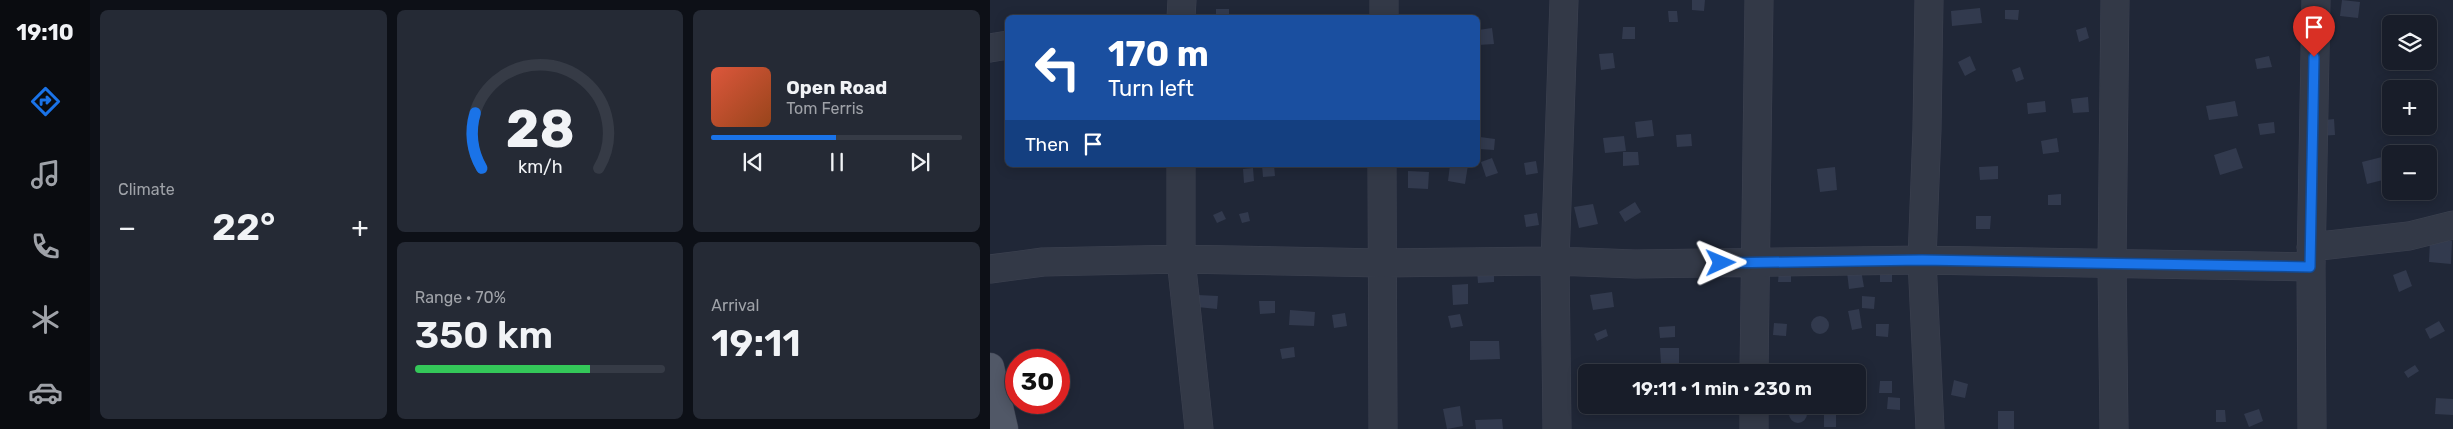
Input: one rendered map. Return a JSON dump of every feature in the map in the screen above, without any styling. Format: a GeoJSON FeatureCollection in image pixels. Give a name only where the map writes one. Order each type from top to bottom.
{"type":"FeatureCollection","features":[{"type":"Feature","properties":{"kind":"main road"},"geometry":{"type":"LineString","coordinates":[[990,367],[1004,429]]}},
{"type":"Feature","properties":{"kind":"street"},"geometry":{"type":"LineString","coordinates":[[1182,0],[1182,15]]}},
{"type":"Feature","properties":{"kind":"street"},"geometry":{"type":"LineString","coordinates":[[1384,0],[1384,15]]}},
{"type":"Feature","properties":{"kind":"street"},"geometry":{"type":"LineString","coordinates":[[1558,429],[1554,261],[1564,0]]}},
{"type":"Feature","properties":{"kind":"street"},"geometry":{"type":"LineString","coordinates":[[1754,364],[1759,0]]}},
{"type":"Feature","properties":{"kind":"street"},"geometry":{"type":"LineString","coordinates":[[1929,0],[1928,129],[1922,260],[1930,429]]}},
{"type":"Feature","properties":{"kind":"street"},"geometry":{"type":"LineString","coordinates":[[2114,429],[2112,263],[2115,0]]}},
{"type":"Feature","properties":{"kind":"street"},"geometry":{"type":"LineString","coordinates":[[2312,429],[2311,257],[2316,0]]}},
{"type":"Feature","properties":{"kind":"street"},"geometry":{"type":"LineString","coordinates":[[990,48],[1005,46]]}},
{"type":"Feature","properties":{"kind":"street"},"geometry":{"type":"LineString","coordinates":[[1181,167],[1181,259],[1200,429]]}},
{"type":"Feature","properties":{"kind":"street"},"geometry":{"type":"LineString","coordinates":[[1382,167],[1383,429]]}},
{"type":"Feature","properties":{"kind":"street"},"geometry":{"type":"LineString","coordinates":[[990,269],[1043,262],[1181,259],[1381,263],[1554,261],[1635,264],[1922,260],[2112,263],[2311,257],[2453,225]]}},
{"type":"Feature","properties":{"kind":"street"},"geometry":{"type":"LineString","coordinates":[[1754,414],[1754,429]]}},
{"type":"Feature","properties":{"kind":"building"},"geometry":{"type":"Polygon","coordinates":[[[1692,0],[1705,0],[1704,11],[1692,10],[1692,0]]]}},
{"type":"Feature","properties":{"kind":"building"},"geometry":{"type":"Polygon","coordinates":[[[2342,0],[2360,2],[2358,18],[2340,16],[2342,0]]]}},
{"type":"Feature","properties":{"kind":"building"},"geometry":{"type":"Polygon","coordinates":[[[1980,8],[1982,23],[1952,26],[1951,11],[1980,8]]]}},
{"type":"Feature","properties":{"kind":"building"},"geometry":{"type":"Polygon","coordinates":[[[1216,9],[1229,9],[1229,15],[1216,15],[1216,9]]]}},
{"type":"Feature","properties":{"kind":"building"},"geometry":{"type":"Polygon","coordinates":[[[2005,10],[2019,10],[2018,20],[2005,19],[2005,10]]]}},
{"type":"Feature","properties":{"kind":"building"},"geometry":{"type":"Polygon","coordinates":[[[1668,11],[1677,11],[1678,22],[1669,22],[1668,11]]]}},
{"type":"Feature","properties":{"kind":"building"},"geometry":{"type":"Polygon","coordinates":[[[1623,27],[1635,27],[1635,39],[1622,39],[1623,27]]]}},
{"type":"Feature","properties":{"kind":"building"},"geometry":{"type":"Polygon","coordinates":[[[2086,27],[2089,38],[2079,42],[2076,30],[2086,27]]]}},
{"type":"Feature","properties":{"kind":"building"},"geometry":{"type":"Polygon","coordinates":[[[1492,28],[1494,44],[1480,45],[1480,30],[1492,28]]]}},
{"type":"Feature","properties":{"kind":"building"},"geometry":{"type":"Polygon","coordinates":[[[1613,53],[1615,68],[1601,70],[1599,54],[1613,53]]]}},
{"type":"Feature","properties":{"kind":"building"},"geometry":{"type":"Polygon","coordinates":[[[1970,56],[1976,70],[1965,76],[1958,62],[1970,56]]]}},
{"type":"Feature","properties":{"kind":"building"},"geometry":{"type":"Polygon","coordinates":[[[2269,56],[2272,67],[2257,69],[2255,59],[2269,56]]]}},
{"type":"Feature","properties":{"kind":"building"},"geometry":{"type":"Polygon","coordinates":[[[2020,67],[2024,79],[2016,82],[2012,70],[2020,67]]]}},
{"type":"Feature","properties":{"kind":"building"},"geometry":{"type":"Polygon","coordinates":[[[2088,97],[2089,112],[2073,113],[2071,99],[2088,97]]]}},
{"type":"Feature","properties":{"kind":"building"},"geometry":{"type":"Polygon","coordinates":[[[2045,101],[2046,112],[2028,114],[2027,103],[2045,101]]]}},
{"type":"Feature","properties":{"kind":"building"},"geometry":{"type":"Polygon","coordinates":[[[2235,101],[2238,116],[2209,120],[2206,106],[2235,101]]]}},
{"type":"Feature","properties":{"kind":"building"},"geometry":{"type":"Polygon","coordinates":[[[2334,119],[2335,135],[2317,136],[2316,121],[2334,119]]]}},
{"type":"Feature","properties":{"kind":"building"},"geometry":{"type":"Polygon","coordinates":[[[1652,120],[1654,136],[1637,138],[1635,122],[1652,120]]]}},
{"type":"Feature","properties":{"kind":"building"},"geometry":{"type":"Polygon","coordinates":[[[2274,122],[2275,133],[2260,135],[2258,124],[2274,122]]]}},
{"type":"Feature","properties":{"kind":"building"},"geometry":{"type":"Polygon","coordinates":[[[1691,134],[1692,146],[1677,147],[1676,135],[1691,134]]]}},
{"type":"Feature","properties":{"kind":"building"},"geometry":{"type":"Polygon","coordinates":[[[1624,136],[1626,151],[1605,153],[1603,138],[1624,136]]]}},
{"type":"Feature","properties":{"kind":"building"},"geometry":{"type":"Polygon","coordinates":[[[1480,137],[1495,139],[1494,150],[1480,149],[1480,137]]]}},
{"type":"Feature","properties":{"kind":"building"},"geometry":{"type":"Polygon","coordinates":[[[2057,138],[2059,152],[2043,154],[2041,141],[2057,138]]]}},
{"type":"Feature","properties":{"kind":"building"},"geometry":{"type":"Polygon","coordinates":[[[2236,148],[2243,168],[2220,175],[2214,155],[2236,148]]]}},
{"type":"Feature","properties":{"kind":"building"},"geometry":{"type":"Polygon","coordinates":[[[1623,152],[1638,152],[1639,165],[1623,166],[1623,152]]]}},
{"type":"Feature","properties":{"kind":"building"},"geometry":{"type":"Polygon","coordinates":[[[2382,157],[2382,180],[2367,184],[2362,162],[2382,157]]]}},
{"type":"Feature","properties":{"kind":"building"},"geometry":{"type":"Polygon","coordinates":[[[1492,158],[1498,173],[1486,177],[1481,162],[1492,158]]]}},
{"type":"Feature","properties":{"kind":"building"},"geometry":{"type":"Polygon","coordinates":[[[1536,161],[1538,173],[1526,175],[1524,163],[1536,161]]]}},
{"type":"Feature","properties":{"kind":"building"},"geometry":{"type":"Polygon","coordinates":[[[1998,166],[1998,179],[1980,180],[1979,167],[1998,166]]]}},
{"type":"Feature","properties":{"kind":"building"},"geometry":{"type":"Polygon","coordinates":[[[1262,167],[1274,167],[1275,176],[1263,177],[1262,167]]]}},
{"type":"Feature","properties":{"kind":"building"},"geometry":{"type":"Polygon","coordinates":[[[1450,167],[1468,167],[1465,184],[1448,181],[1450,167]]]}},
{"type":"Feature","properties":{"kind":"building"},"geometry":{"type":"Polygon","coordinates":[[[1835,167],[1837,190],[1820,192],[1817,169],[1835,167]]]}},
{"type":"Feature","properties":{"kind":"building"},"geometry":{"type":"Polygon","coordinates":[[[1253,168],[1254,181],[1244,183],[1243,169],[1253,168]]]}},
{"type":"Feature","properties":{"kind":"building"},"geometry":{"type":"Polygon","coordinates":[[[1408,171],[1429,172],[1428,189],[1408,188],[1408,171]]]}},
{"type":"Feature","properties":{"kind":"building"},"geometry":{"type":"Polygon","coordinates":[[[2061,194],[2061,205],[2048,205],[2048,195],[2061,194]]]}},
{"type":"Feature","properties":{"kind":"building"},"geometry":{"type":"Polygon","coordinates":[[[1635,202],[1641,212],[1625,222],[1619,212],[1635,202]]]}},
{"type":"Feature","properties":{"kind":"building"},"geometry":{"type":"Polygon","coordinates":[[[1593,204],[1598,224],[1579,228],[1574,207],[1593,204]]]}},
{"type":"Feature","properties":{"kind":"building"},"geometry":{"type":"Polygon","coordinates":[[[1222,211],[1226,219],[1217,223],[1213,215],[1222,211]]]}},
{"type":"Feature","properties":{"kind":"building"},"geometry":{"type":"Polygon","coordinates":[[[1248,212],[1250,221],[1242,223],[1239,214],[1248,212]]]}},
{"type":"Feature","properties":{"kind":"building"},"geometry":{"type":"Polygon","coordinates":[[[1537,213],[1539,225],[1526,227],[1524,215],[1537,213]]]}},
{"type":"Feature","properties":{"kind":"building"},"geometry":{"type":"Polygon","coordinates":[[[1976,216],[1991,216],[1990,229],[1976,229],[1976,216]]]}},
{"type":"Feature","properties":{"kind":"building"},"geometry":{"type":"Polygon","coordinates":[[[2430,240],[2452,241],[2451,264],[2429,262],[2430,240]]]}},
{"type":"Feature","properties":{"kind":"building"},"geometry":{"type":"Polygon","coordinates":[[[1494,269],[1494,282],[1478,283],[1477,270],[1494,269]]]}},
{"type":"Feature","properties":{"kind":"building"},"geometry":{"type":"Polygon","coordinates":[[[1880,269],[1892,270],[1892,282],[1880,282],[1880,269]]]}},
{"type":"Feature","properties":{"kind":"building"},"geometry":{"type":"Polygon","coordinates":[[[1779,270],[1791,270],[1791,282],[1778,282],[1779,270]]]}},
{"type":"Feature","properties":{"kind":"building"},"geometry":{"type":"Polygon","coordinates":[[[1861,270],[1864,287],[1849,289],[1847,272],[1861,270]]]}},
{"type":"Feature","properties":{"kind":"building"},"geometry":{"type":"Polygon","coordinates":[[[2406,270],[2412,286],[2399,292],[2393,275],[2406,270]]]}},
{"type":"Feature","properties":{"kind":"building"},"geometry":{"type":"Polygon","coordinates":[[[1468,284],[1468,304],[1453,305],[1452,285],[1468,284]]]}},
{"type":"Feature","properties":{"kind":"building"},"geometry":{"type":"Polygon","coordinates":[[[1612,292],[1614,307],[1593,310],[1590,295],[1612,292]]]}},
{"type":"Feature","properties":{"kind":"building"},"geometry":{"type":"Polygon","coordinates":[[[1198,295],[1218,296],[1217,309],[1197,307],[1198,295]]]}},
{"type":"Feature","properties":{"kind":"building"},"geometry":{"type":"Polygon","coordinates":[[[1862,296],[1875,297],[1874,309],[1862,308],[1862,296]]]}},
{"type":"Feature","properties":{"kind":"building"},"geometry":{"type":"Polygon","coordinates":[[[1259,301],[1275,301],[1275,313],[1260,314],[1259,301]]]}},
{"type":"Feature","properties":{"kind":"building"},"geometry":{"type":"Polygon","coordinates":[[[1859,309],[1862,328],[1852,330],[1848,311],[1859,309]]]}},
{"type":"Feature","properties":{"kind":"building"},"geometry":{"type":"Polygon","coordinates":[[[1290,310],[1315,312],[1314,326],[1289,325],[1290,310]]]}},
{"type":"Feature","properties":{"kind":"building"},"geometry":{"type":"Polygon","coordinates":[[[1345,313],[1347,326],[1334,328],[1332,315],[1345,313]]]}},
{"type":"Feature","properties":{"kind":"building"},"geometry":{"type":"Polygon","coordinates":[[[1460,314],[1463,326],[1451,328],[1448,316],[1460,314]]]}},
{"type":"Feature","properties":{"kind":"building"},"geometry":{"type":"Polygon","coordinates":[[[1820,316],[1826,319],[1829,325],[1826,331],[1820,334],[1814,331],[1811,325],[1814,319],[1820,316]]]}},
{"type":"Feature","properties":{"kind":"building"},"geometry":{"type":"Polygon","coordinates":[[[2439,321],[2445,331],[2430,339],[2425,329],[2439,321]]]}},
{"type":"Feature","properties":{"kind":"building"},"geometry":{"type":"Polygon","coordinates":[[[1774,323],[1787,324],[1786,336],[1773,335],[1774,323]]]}},
{"type":"Feature","properties":{"kind":"building"},"geometry":{"type":"Polygon","coordinates":[[[1876,324],[1889,324],[1888,337],[1876,336],[1876,324]]]}},
{"type":"Feature","properties":{"kind":"building"},"geometry":{"type":"Polygon","coordinates":[[[1675,326],[1675,337],[1660,338],[1659,327],[1675,326]]]}},
{"type":"Feature","properties":{"kind":"building"},"geometry":{"type":"Polygon","coordinates":[[[1606,329],[1608,336],[1597,341],[1594,334],[1606,329]]]}},
{"type":"Feature","properties":{"kind":"building"},"geometry":{"type":"Polygon","coordinates":[[[1470,341],[1499,341],[1500,359],[1470,360],[1470,341]]]}},
{"type":"Feature","properties":{"kind":"building"},"geometry":{"type":"Polygon","coordinates":[[[1294,347],[1295,357],[1282,359],[1280,349],[1294,347]]]}},
{"type":"Feature","properties":{"kind":"building"},"geometry":{"type":"Polygon","coordinates":[[[1660,348],[1679,348],[1679,363],[1661,364],[1660,348]]]}},
{"type":"Feature","properties":{"kind":"building"},"geometry":{"type":"Polygon","coordinates":[[[2415,365],[2419,371],[2408,378],[2404,372],[2415,365]]]}},
{"type":"Feature","properties":{"kind":"building"},"geometry":{"type":"Polygon","coordinates":[[[1954,380],[1968,384],[1965,398],[1951,395],[1954,380]]]}},
{"type":"Feature","properties":{"kind":"building"},"geometry":{"type":"Polygon","coordinates":[[[1880,381],[1892,381],[1892,393],[1879,393],[1880,381]]]}},
{"type":"Feature","properties":{"kind":"building"},"geometry":{"type":"Polygon","coordinates":[[[1888,397],[1900,398],[1900,410],[1887,409],[1888,397]]]}},
{"type":"Feature","properties":{"kind":"building"},"geometry":{"type":"Polygon","coordinates":[[[2436,398],[2453,399],[2453,415],[2435,414],[2436,398]]]}},
{"type":"Feature","properties":{"kind":"building"},"geometry":{"type":"Polygon","coordinates":[[[1460,406],[1463,426],[1447,429],[1443,409],[1460,406]]]}},
{"type":"Feature","properties":{"kind":"building"},"geometry":{"type":"Polygon","coordinates":[[[2259,409],[2263,421],[2249,427],[2244,414],[2259,409]]]}},
{"type":"Feature","properties":{"kind":"building"},"geometry":{"type":"Polygon","coordinates":[[[2216,410],[2225,410],[2226,422],[2216,422],[2216,410]]]}},
{"type":"Feature","properties":{"kind":"building"},"geometry":{"type":"Polygon","coordinates":[[[1998,411],[2014,411],[2014,429],[1998,429],[1998,411]]]}},
{"type":"Feature","properties":{"kind":"building"},"geometry":{"type":"Polygon","coordinates":[[[1789,414],[1807,414],[1804,420],[1798,423],[1789,414]]]}},
{"type":"Feature","properties":{"kind":"building"},"geometry":{"type":"Polygon","coordinates":[[[1824,414],[1836,414],[1836,427],[1824,427],[1824,414]]]}},
{"type":"Feature","properties":{"kind":"building"},"geometry":{"type":"Polygon","coordinates":[[[1502,419],[1503,429],[1476,429],[1475,420],[1502,419]]]}},
{"type":"Feature","properties":{"kind":"route"},"geometry":{"type":"LineString","coordinates":[[1721,263],[1922,260],[2310,267],[2314,57]]}}]}
